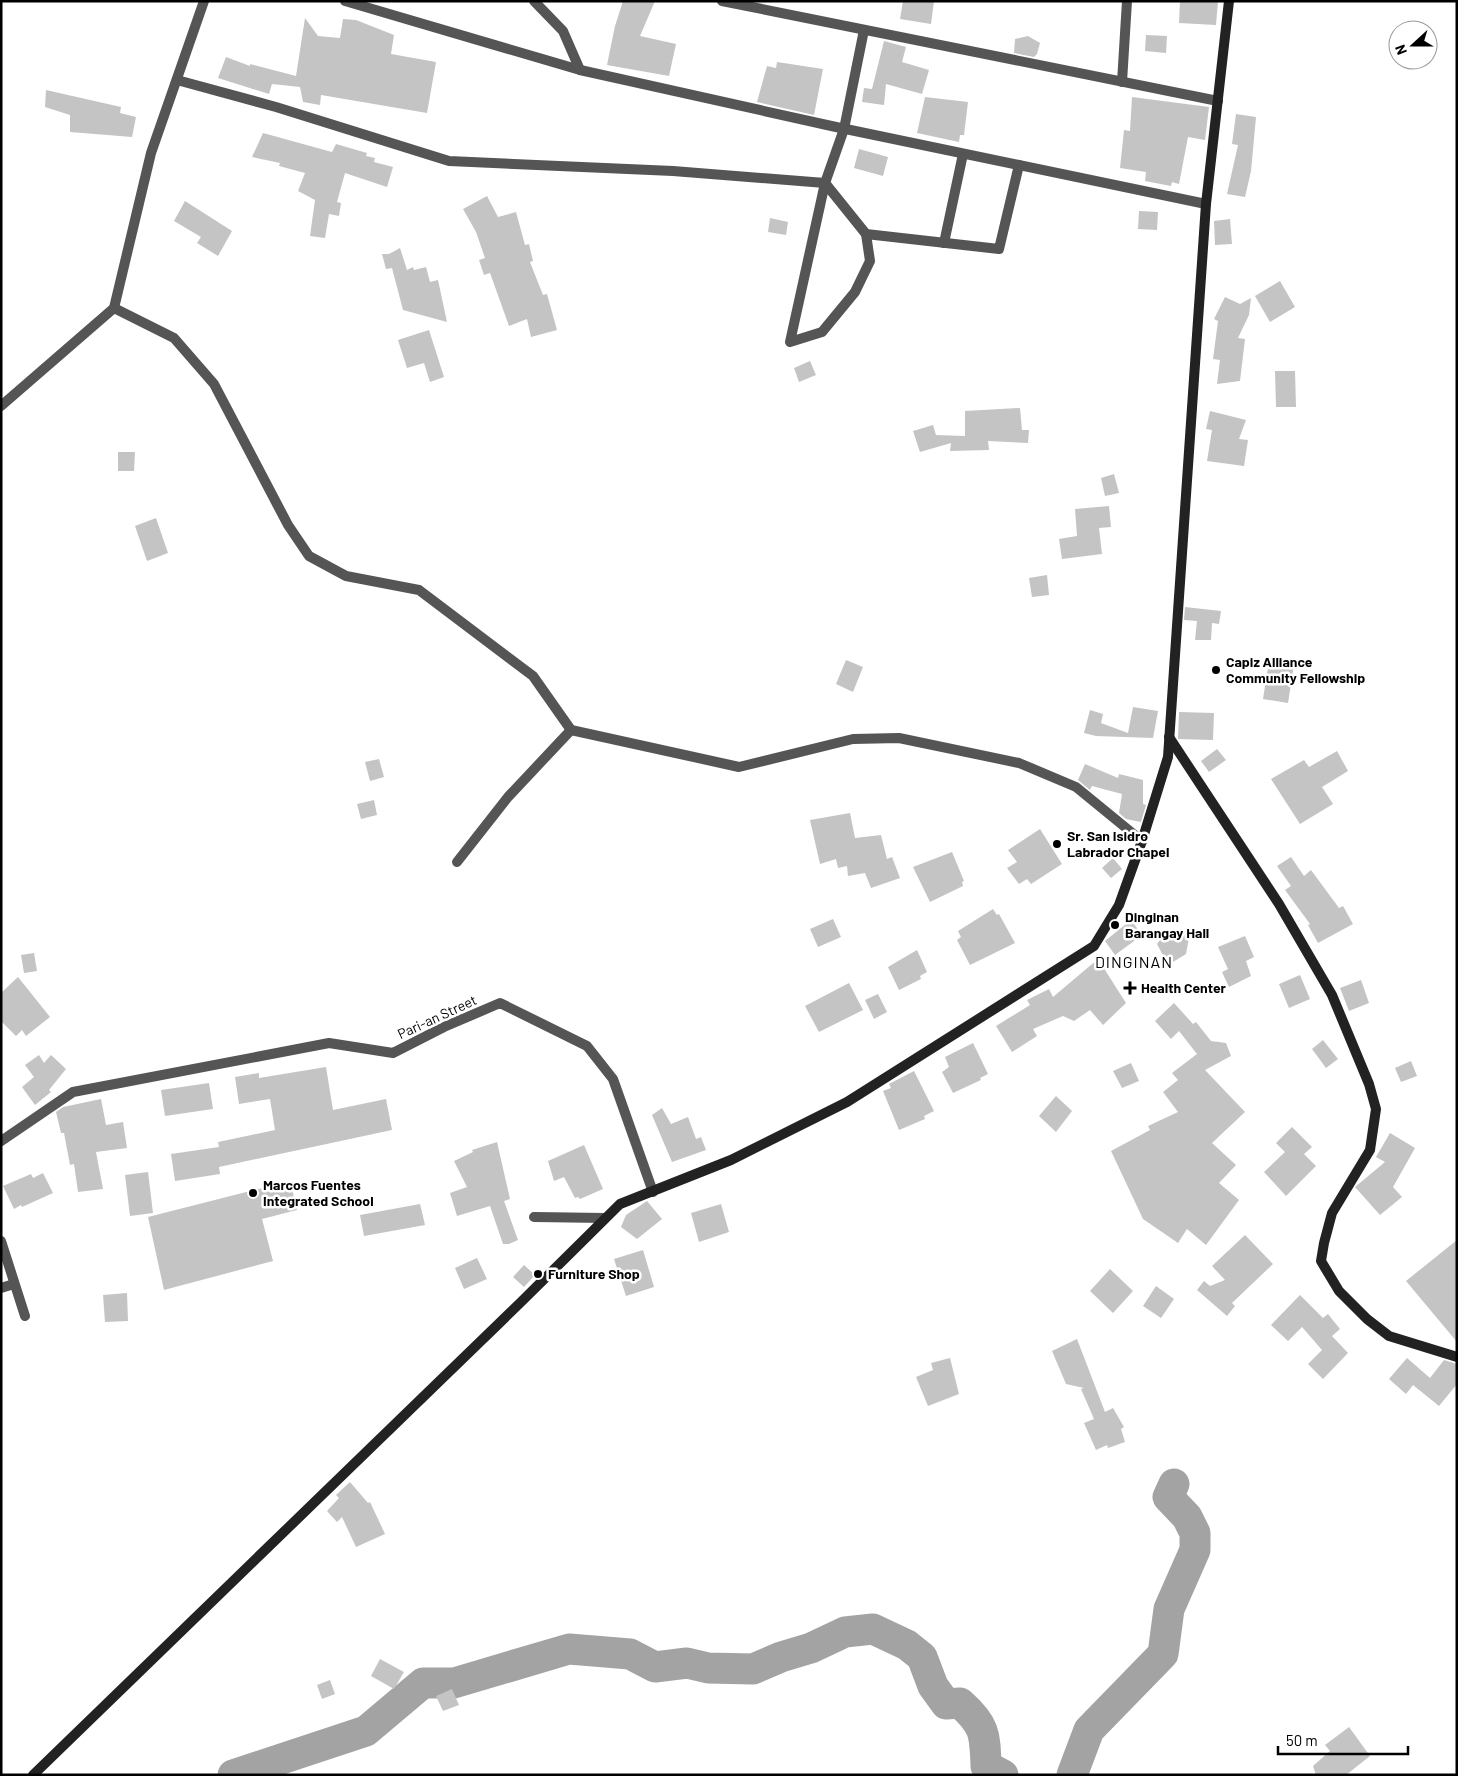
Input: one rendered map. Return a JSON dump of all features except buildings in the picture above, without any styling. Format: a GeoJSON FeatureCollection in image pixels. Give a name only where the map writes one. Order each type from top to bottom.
{"type":"FeatureCollection","features":[{"type":"Feature","properties":{"kind":"main road"},"geometry":{"type":"LineString","coordinates":[[33,1775],[506,1317],[620,1204],[730,1160],[847,1102],[1094,946],[1119,906],[1142,841],[1168,757],[1206,204],[1230,1]]}},
{"type":"Feature","properties":{"kind":"main road"},"geometry":{"type":"LineString","coordinates":[[1169,737],[1279,904],[1332,995],[1369,1084],[1376,1109],[1370,1150],[1332,1213],[1321,1261],[1339,1291],[1367,1319],[1389,1336],[1457,1357]]}},
{"type":"Feature","properties":{"kind":"street"},"geometry":{"type":"LineString","coordinates":[[1,406],[114,308],[151,153],[204,1]]}},
{"type":"Feature","properties":{"kind":"street"},"geometry":{"type":"LineString","coordinates":[[346,1],[580,70],[844,129],[1206,204]]}},
{"type":"Feature","properties":{"kind":"street"},"geometry":{"type":"LineString","coordinates":[[534,1],[563,31],[580,70]]}},
{"type":"Feature","properties":{"kind":"street"},"geometry":{"type":"LineString","coordinates":[[722,1],[1218,101]]}},
{"type":"Feature","properties":{"kind":"street"},"geometry":{"type":"LineString","coordinates":[[1122,82],[1127,1]]}},
{"type":"Feature","properties":{"kind":"street"},"geometry":{"type":"LineString","coordinates":[[178,80],[276,107],[449,161],[673,171],[824,183],[866,234],[870,261],[855,292],[822,332],[790,342],[824,183],[844,129],[864,30]]}},
{"type":"Feature","properties":{"kind":"street"},"geometry":{"type":"LineString","coordinates":[[944,243],[962,154]]}},
{"type":"Feature","properties":{"kind":"street"},"geometry":{"type":"LineString","coordinates":[[866,234],[999,249],[1018,165]]}},
{"type":"Feature","properties":{"kind":"street"},"geometry":{"type":"LineString","coordinates":[[114,308],[174,338],[214,384],[288,525],[309,556],[346,576],[419,590],[533,676],[572,730],[739,767],[853,739],[899,738],[1019,763],[1076,787],[1142,841]]}},
{"type":"Feature","properties":{"kind":"street"},"geometry":{"type":"LineString","coordinates":[[457,862],[508,797],[572,730]]}},
{"type":"Feature","properties":{"kind":"street","name":"Pari-an Street"},"geometry":{"type":"LineString","coordinates":[[1,1141],[73,1092],[329,1043],[393,1053],[444,1027],[500,1003],[587,1046],[613,1079],[653,1192]]}},
{"type":"Feature","properties":{"kind":"street"},"geometry":{"type":"LineString","coordinates":[[534,1217],[605,1218]]}},
{"type":"Feature","properties":{"kind":"street"},"geometry":{"type":"LineString","coordinates":[[1,1241],[25,1316]]}},
{"type":"Feature","properties":{"kind":"street"},"geometry":{"type":"LineString","coordinates":[[1,1288],[14,1284]]}},
{"type":"Feature","properties":{"kind":"waterway"},"geometry":{"type":"LineString","coordinates":[[1072,1775],[1089,1730],[1163,1654],[1169,1609],[1195,1550],[1195,1533],[1187,1517],[1168,1497],[1174,1484]]}},
{"type":"Feature","properties":{"kind":"waterway"},"geometry":{"type":"LineString","coordinates":[[233,1775],[366,1731],[423,1683],[454,1683],[569,1649],[630,1654],[655,1667],[687,1663],[708,1668],[753,1669],[781,1657],[811,1648],[845,1632],[873,1629],[907,1645],[922,1657],[933,1686],[946,1704],[960,1703],[979,1724],[984,1738],[986,1766],[1003,1775]]}},
{"type":"Feature","properties":{"kind":"place","name":"Capiz Alliance Community Fellowship"},"geometry":{"type":"Point","coordinates":[1216,670]}},
{"type":"Feature","properties":{"kind":"place","name":"Sr. San Isidro Labrador Chapel"},"geometry":{"type":"Point","coordinates":[1057,844]}},
{"type":"Feature","properties":{"kind":"place","name":"Dinginan Barangay Hall"},"geometry":{"type":"Point","coordinates":[1115,925]}},
{"type":"Feature","properties":{"kind":"place","name":"Health Center"},"geometry":{"type":"Point","coordinates":[1130,988]}},
{"type":"Feature","properties":{"kind":"place","name":"Marcos Fuentes Integrated School"},"geometry":{"type":"Point","coordinates":[253,1193]}},
{"type":"Feature","properties":{"kind":"place","name":"Furniture Shop"},"geometry":{"type":"Point","coordinates":[538,1274]}},
{"type":"Feature","properties":{"kind":"district","name":"DINGINAN"},"geometry":{"type":"Point","coordinates":[1134,962]}}]}
